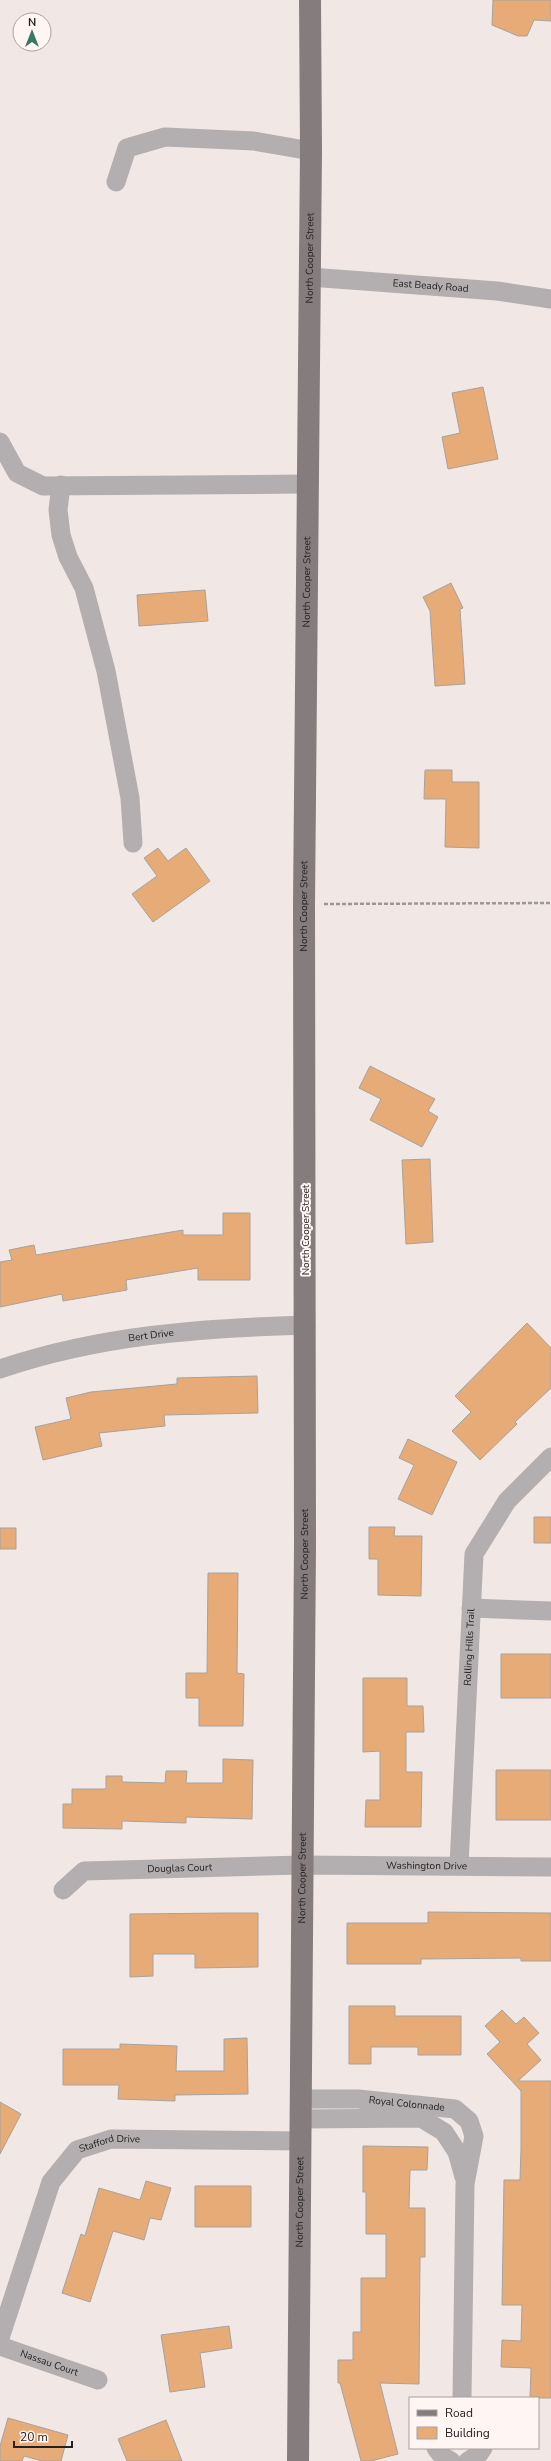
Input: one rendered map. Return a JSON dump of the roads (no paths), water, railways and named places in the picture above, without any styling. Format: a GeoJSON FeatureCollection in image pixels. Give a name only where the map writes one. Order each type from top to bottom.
{"type":"FeatureCollection","features":[{"type":"Feature","properties":{"kind":"main road","name":"North Cooper Street"},"geometry":{"type":"LineString","coordinates":[[298,2461],[306,1325],[304,904],[311,151],[310,0]]}},
{"type":"Feature","properties":{"kind":"street"},"geometry":{"type":"LineString","coordinates":[[116,182],[127,148],[165,137],[254,141],[311,151]]}},
{"type":"Feature","properties":{"kind":"street","name":"East Beady Road"},"geometry":{"type":"LineString","coordinates":[[310,277],[497,291],[551,299]]}},
{"type":"Feature","properties":{"kind":"street"},"geometry":{"type":"LineString","coordinates":[[0,442],[9,470],[43,486],[308,484]]}},
{"type":"Feature","properties":{"kind":"street"},"geometry":{"type":"LineString","coordinates":[[61,485],[58,510],[61,535],[68,556],[84,588],[106,671],[130,798],[133,843]]}},
{"type":"Feature","properties":{"kind":"street","name":"Bert Drive"},"geometry":{"type":"LineString","coordinates":[[0,1369],[34,1357],[122,1338],[210,1328],[306,1325]]}},
{"type":"Feature","properties":{"kind":"street","name":"Rolling Hills Trail"},"geometry":{"type":"LineString","coordinates":[[459,1865],[474,1554],[507,1501],[551,1457]]}},
{"type":"Feature","properties":{"kind":"street"},"geometry":{"type":"LineString","coordinates":[[471,1608],[551,1611]]}},
{"type":"Feature","properties":{"kind":"street","name":"Washington Drive"},"geometry":{"type":"LineString","coordinates":[[303,1865],[459,1865],[551,1867]]}},
{"type":"Feature","properties":{"kind":"street","name":"Douglas Court"},"geometry":{"type":"LineString","coordinates":[[63,1890],[84,1871],[303,1865]]}},
{"type":"Feature","properties":{"kind":"street","name":"Royal Colonnade"},"geometry":{"type":"LineString","coordinates":[[301,2109],[421,2112],[455,2109],[469,2121],[474,2136],[466,2184],[462,2397]]}},
{"type":"Feature","properties":{"kind":"street","name":"Royal Colonnade"},"geometry":{"type":"LineString","coordinates":[[421,2112],[444,2132],[457,2152],[466,2184]]}},
{"type":"Feature","properties":{"kind":"street","name":"Stafford Drive"},"geometry":{"type":"LineString","coordinates":[[0,2338],[51,2182],[77,2150],[111,2139],[301,2141]]}},
{"type":"Feature","properties":{"kind":"street","name":"Nassau Court"},"geometry":{"type":"LineString","coordinates":[[0,2346],[98,2380]]}},
{"type":"Feature","properties":{"kind":"street"},"geometry":{"type":"LineString","coordinates":[[437,2449],[442,2456],[451,2461]]}},
{"type":"Feature","properties":{"kind":"street"},"geometry":{"type":"LineString","coordinates":[[468,2461],[479,2454],[482,2449]]}}]}
